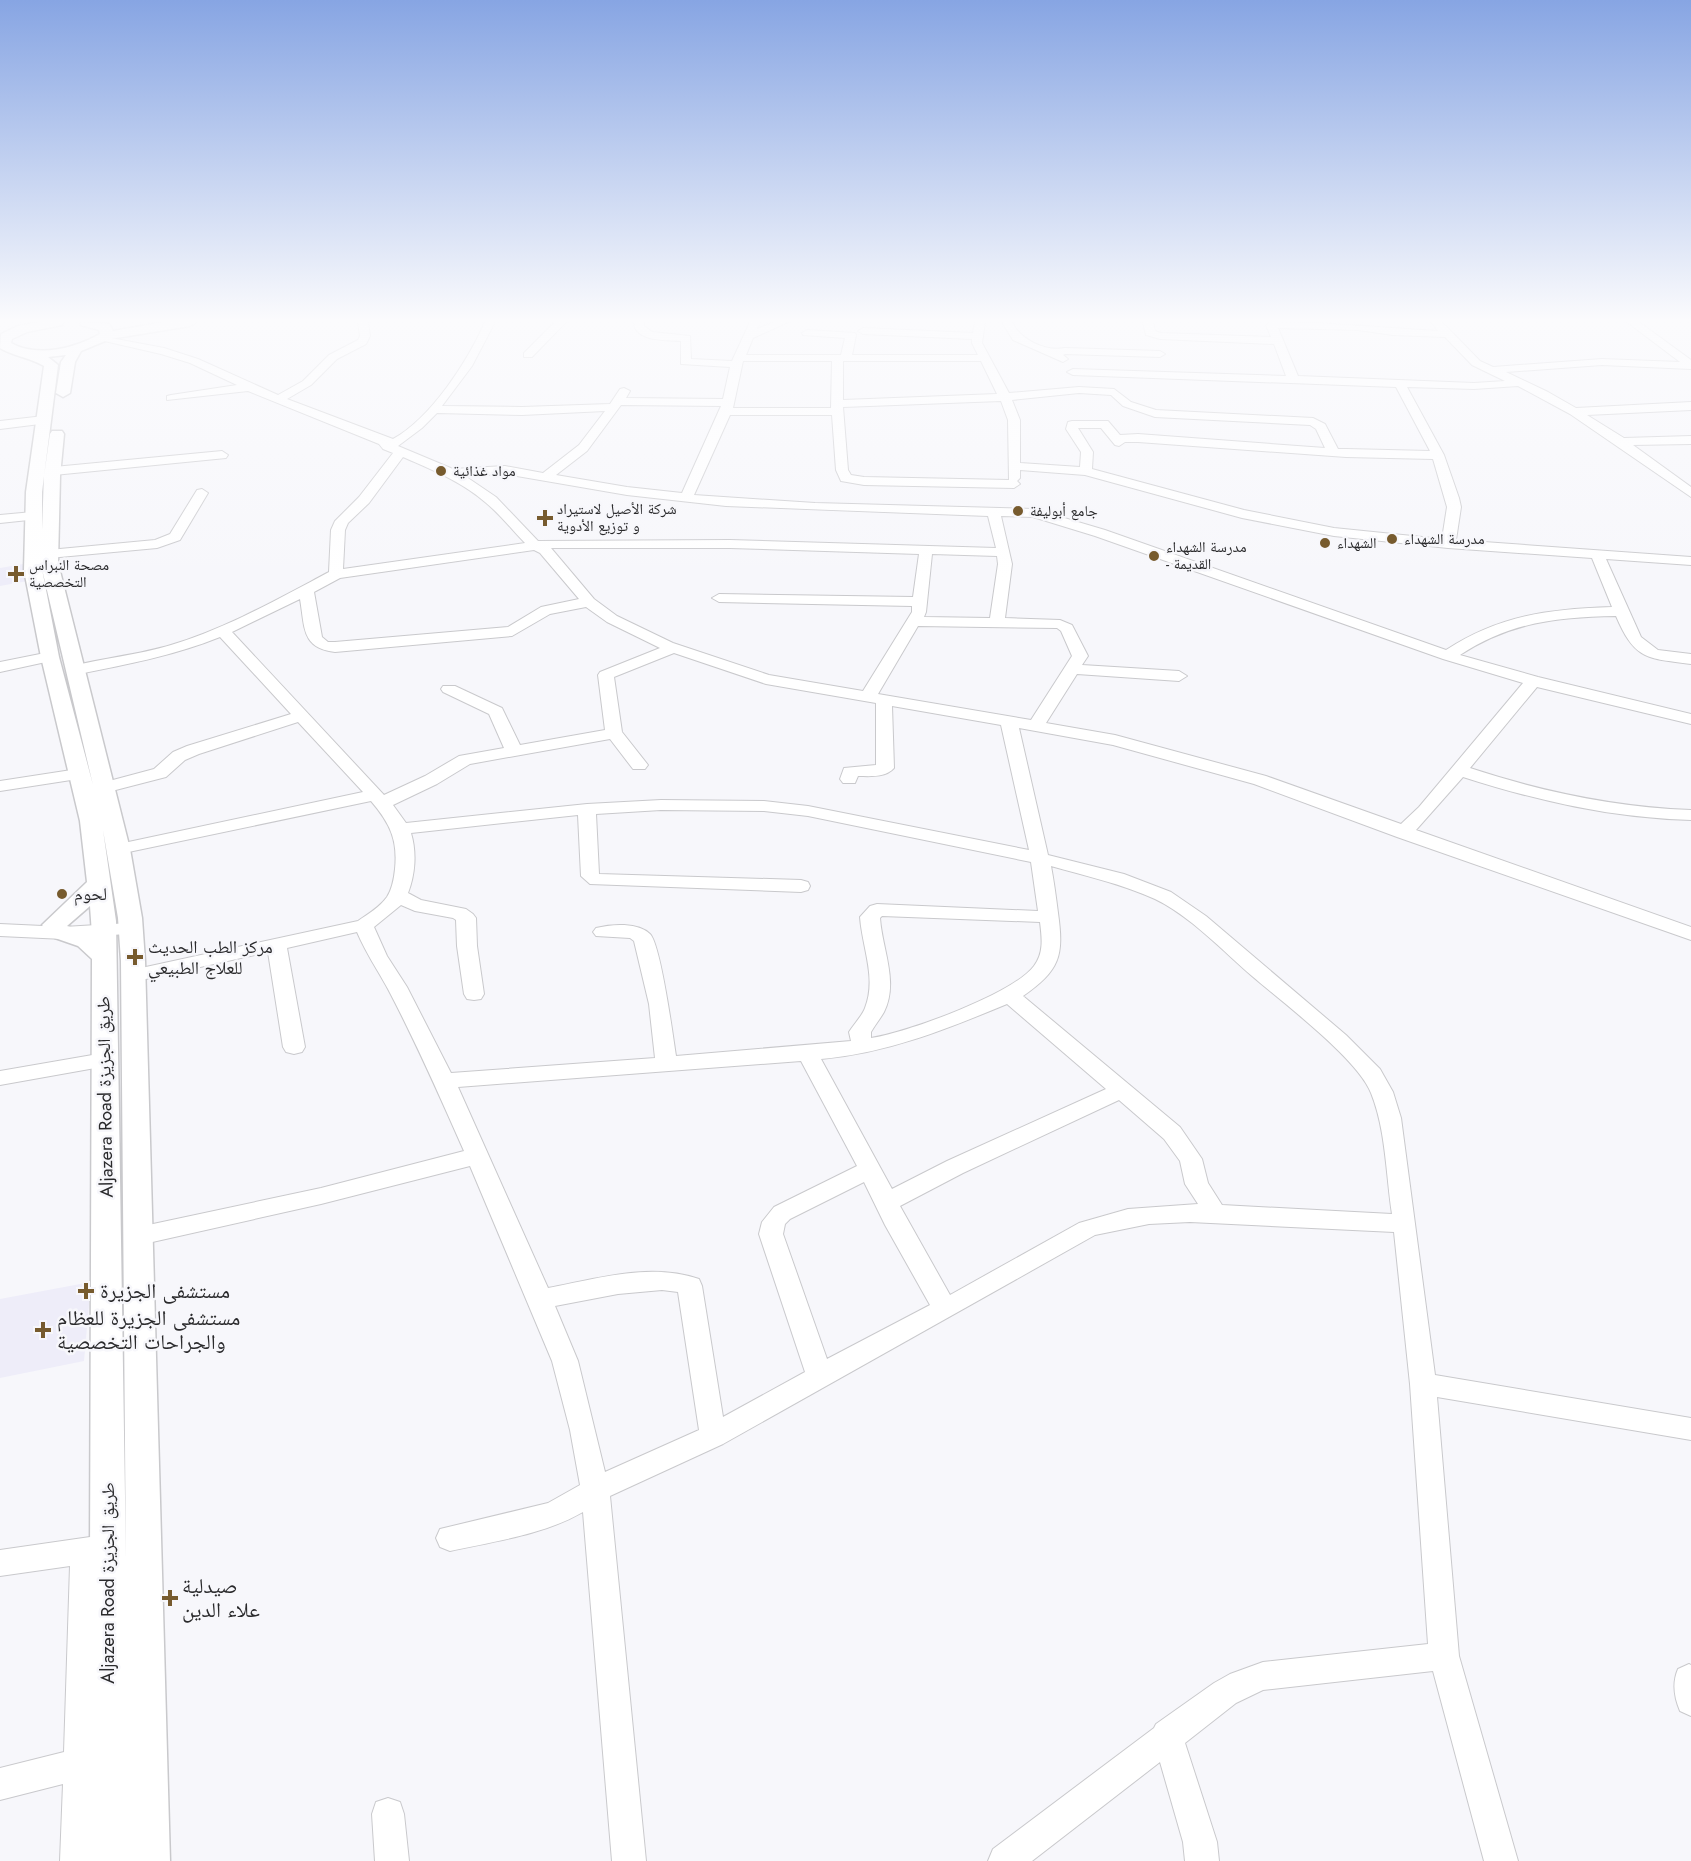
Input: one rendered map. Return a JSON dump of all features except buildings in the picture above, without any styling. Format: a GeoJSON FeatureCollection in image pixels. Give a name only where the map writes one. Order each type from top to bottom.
{"type":"FeatureCollection","features":[{"type":"Feature","properties":{"kind":"main road","name":"Aljazera Road طريق الجزيزة"},"geometry":{"type":"LineString","coordinates":[[45,409],[33,516],[33,570],[50,657],[91,821],[100,882],[114,931],[132,976],[139,1236],[149,1861]]}},
{"type":"Feature","properties":{"kind":"main road","name":"Aljazera Road طريق الجزيزة"},"geometry":{"type":"LineString","coordinates":[[60,409],[49,554],[54,590],[119,849],[104,1060],[96,1549]]}},
{"type":"Feature","properties":{"kind":"main road"},"geometry":{"type":"LineString","coordinates":[[52,930],[100,882]]}},
{"type":"Feature","properties":{"kind":"main road"},"geometry":{"type":"LineString","coordinates":[[52,930],[87,940],[94,945],[114,931]]}},
{"type":"Feature","properties":{"kind":"main road"},"geometry":{"type":"LineString","coordinates":[[95,1760],[110,1861]]}},
{"type":"Feature","properties":{"kind":"street"},"geometry":{"type":"LineString","coordinates":[[299,409],[451,473],[491,500],[542,546]]}},
{"type":"Feature","properties":{"kind":"street"},"geometry":{"type":"LineString","coordinates":[[336,574],[338,530],[342,521],[364,500],[392,449],[433,409],[522,411],[541,409]]}},
{"type":"Feature","properties":{"kind":"street"},"geometry":{"type":"LineString","coordinates":[[546,477],[583,448],[612,409]]}},
{"type":"Feature","properties":{"kind":"street"},"geometry":{"type":"LineString","coordinates":[[686,498],[727,409]]}},
{"type":"Feature","properties":{"kind":"street"},"geometry":{"type":"LineString","coordinates":[[838,409],[842,474],[846,478],[1011,497],[1034,513],[1100,533],[1448,656],[1533,681],[1691,719]]}},
{"type":"Feature","properties":{"kind":"street"},"geometry":{"type":"LineString","coordinates":[[451,473],[505,470],[627,491],[686,498],[815,507],[993,511],[1011,497],[1016,466],[1014,420],[1009,409]]}},
{"type":"Feature","properties":{"kind":"street"},"geometry":{"type":"LineString","coordinates":[[1142,409],[1155,413],[1313,422],[1321,427],[1333,452]]}},
{"type":"Feature","properties":{"kind":"street"},"geometry":{"type":"LineString","coordinates":[[1414,409],[1438,456],[1454,507],[1448,544]]}},
{"type":"Feature","properties":{"kind":"street"},"geometry":{"type":"LineString","coordinates":[[1568,409],[1621,441],[1691,494]]}},
{"type":"Feature","properties":{"kind":"street"},"geometry":{"type":"LineString","coordinates":[[1574,412],[1635,409]]}},
{"type":"Feature","properties":{"kind":"street"},"geometry":{"type":"LineString","coordinates":[[0,425],[44,420]]}},
{"type":"Feature","properties":{"kind":"street"},"geometry":{"type":"LineString","coordinates":[[1086,471],[1087,452],[1071,427],[1072,425],[1104,424],[1118,440],[1165,444]]}},
{"type":"Feature","properties":{"kind":"street"},"geometry":{"type":"LineString","coordinates":[[1083,445],[1138,438],[1333,452],[1438,456]]}},
{"type":"Feature","properties":{"kind":"street"},"geometry":{"type":"LineString","coordinates":[[1621,441],[1691,440]]}},
{"type":"Feature","properties":{"kind":"street"},"geometry":{"type":"LineString","coordinates":[[392,449],[467,471],[510,502],[542,546],[589,602],[637,632],[674,648],[766,679],[1115,741],[1205,764],[1260,780],[1691,934]]}},
{"type":"Feature","properties":{"kind":"street"},"geometry":{"type":"LineString","coordinates":[[54,471],[222,455]]}},
{"type":"Feature","properties":{"kind":"street"},"geometry":{"type":"LineString","coordinates":[[1016,466],[1086,471],[1125,480],[1188,501],[1305,528],[1448,544],[1691,561]]}},
{"type":"Feature","properties":{"kind":"street"},"geometry":{"type":"LineString","coordinates":[[49,554],[170,541],[175,537],[202,493]]}},
{"type":"Feature","properties":{"kind":"street"},"geometry":{"type":"LineString","coordinates":[[993,511],[1005,564],[997,622]]}},
{"type":"Feature","properties":{"kind":"street"},"geometry":{"type":"LineString","coordinates":[[0,519],[33,516]]}},
{"type":"Feature","properties":{"kind":"street"},"geometry":{"type":"LineString","coordinates":[[74,670],[174,649],[223,631],[336,574],[542,546],[730,544],[1004,552]]}},
{"type":"Feature","properties":{"kind":"street"},"geometry":{"type":"LineString","coordinates":[[849,778],[850,772],[853,771],[878,771],[885,768],[875,699],[919,612],[926,550]]}},
{"type":"Feature","properties":{"kind":"street"},"geometry":{"type":"LineString","coordinates":[[1597,555],[1634,639],[1646,650],[1665,657],[1691,659]]}},
{"type":"Feature","properties":{"kind":"street"},"geometry":{"type":"LineString","coordinates":[[306,591],[315,639],[324,646],[335,647],[512,631],[546,610],[589,602]]}},
{"type":"Feature","properties":{"kind":"street"},"geometry":{"type":"LineString","coordinates":[[719,598],[920,602]]}},
{"type":"Feature","properties":{"kind":"street"},"geometry":{"type":"LineString","coordinates":[[1448,656],[1487,632],[1506,626],[1571,613],[1620,611]]}},
{"type":"Feature","properties":{"kind":"street"},"geometry":{"type":"LineString","coordinates":[[915,621],[1053,623],[1065,626],[1080,656],[1036,726]]}},
{"type":"Feature","properties":{"kind":"street"},"geometry":{"type":"LineString","coordinates":[[132,976],[364,925],[384,912],[399,896],[403,887],[406,850],[400,829],[378,799],[223,631]]}},
{"type":"Feature","properties":{"kind":"street"},"geometry":{"type":"LineString","coordinates":[[639,765],[614,734],[606,675],[674,648]]}},
{"type":"Feature","properties":{"kind":"street"},"geometry":{"type":"LineString","coordinates":[[0,667],[50,657]]}},
{"type":"Feature","properties":{"kind":"street"},"geometry":{"type":"LineString","coordinates":[[1073,669],[1179,676]]}},
{"type":"Feature","properties":{"kind":"street"},"geometry":{"type":"LineString","coordinates":[[1403,833],[1425,811],[1533,681]]}},
{"type":"Feature","properties":{"kind":"street"},"geometry":{"type":"LineString","coordinates":[[449,689],[496,711],[514,751]]}},
{"type":"Feature","properties":{"kind":"street"},"geometry":{"type":"LineString","coordinates":[[104,788],[160,773],[179,756],[193,750],[302,716]]}},
{"type":"Feature","properties":{"kind":"street"},"geometry":{"type":"LineString","coordinates":[[444,1081],[862,1046],[890,1041],[935,1026],[1010,995],[1042,970],[1051,953],[1052,939],[1040,858],[1009,722]]}},
{"type":"Feature","properties":{"kind":"street"},"geometry":{"type":"LineString","coordinates":[[119,849],[378,799],[431,780],[465,760],[614,734]]}},
{"type":"Feature","properties":{"kind":"street"},"geometry":{"type":"LineString","coordinates":[[1459,770],[1517,789],[1561,800],[1599,807],[1691,815]]}},
{"type":"Feature","properties":{"kind":"street"},"geometry":{"type":"LineString","coordinates":[[0,786],[78,774]]}},
{"type":"Feature","properties":{"kind":"street"},"geometry":{"type":"LineString","coordinates":[[400,829],[587,809],[661,805],[786,808],[1040,858],[1117,878],[1164,896],[1200,920],[1339,1040],[1372,1074],[1382,1092],[1390,1118],[1405,1224],[1422,1384],[1444,1656],[1501,1861]]}},
{"type":"Feature","properties":{"kind":"street"},"geometry":{"type":"LineString","coordinates":[[587,809],[590,876],[597,880],[801,886]]}},
{"type":"Feature","properties":{"kind":"street"},"geometry":{"type":"LineString","coordinates":[[399,896],[415,906],[459,913],[466,918],[467,946],[474,994]]}},
{"type":"Feature","properties":{"kind":"street"},"geometry":{"type":"LineString","coordinates":[[862,1046],[860,1032],[875,1011],[881,970],[870,930],[870,917],[877,910],[1048,917]]}},
{"type":"Feature","properties":{"kind":"street"},"geometry":{"type":"LineString","coordinates":[[364,925],[377,956],[397,987],[444,1081],[565,1361],[583,1430],[595,1490],[629,1861]]}},
{"type":"Feature","properties":{"kind":"street"},"geometry":{"type":"LineString","coordinates":[[0,930],[114,931]]}},
{"type":"Feature","properties":{"kind":"street"},"geometry":{"type":"LineString","coordinates":[[603,932],[634,932],[642,938],[659,1004],[666,1064]]}},
{"type":"Feature","properties":{"kind":"street"},"geometry":{"type":"LineString","coordinates":[[277,945],[294,1047]]}},
{"type":"Feature","properties":{"kind":"street"},"geometry":{"type":"LineString","coordinates":[[1010,995],[1153,1117],[1183,1146],[1191,1159],[1197,1184],[1215,1213]]}},
{"type":"Feature","properties":{"kind":"street"},"geometry":{"type":"LineString","coordinates":[[807,1052],[870,1169],[897,1225],[945,1309]]}},
{"type":"Feature","properties":{"kind":"street"},"geometry":{"type":"LineString","coordinates":[[0,1078],[104,1060]]}},
{"type":"Feature","properties":{"kind":"street"},"geometry":{"type":"LineString","coordinates":[[887,1202],[955,1167],[1120,1091]]}},
{"type":"Feature","properties":{"kind":"street"},"geometry":{"type":"LineString","coordinates":[[139,1236],[321,1196],[477,1156]]}},
{"type":"Feature","properties":{"kind":"street"},"geometry":{"type":"LineString","coordinates":[[820,1376],[771,1234],[772,1227],[775,1219],[782,1213],[870,1169]]}},
{"type":"Feature","properties":{"kind":"street"},"geometry":{"type":"LineString","coordinates":[[450,1538],[556,1513],[595,1490],[713,1436],[1098,1225],[1134,1215],[1159,1212],[1332,1218],[1405,1224]]}},
{"type":"Feature","properties":{"kind":"street"},"geometry":{"type":"LineString","coordinates":[[540,1299],[652,1281],[675,1280],[690,1286],[713,1436]]}},
{"type":"Feature","properties":{"kind":"street"},"geometry":{"type":"LineString","coordinates":[[1422,1384],[1691,1429]]}},
{"type":"Feature","properties":{"kind":"street"},"geometry":{"type":"LineString","coordinates":[[0,1563],[96,1549],[95,1760],[77,1861]]}},
{"type":"Feature","properties":{"kind":"street"},"geometry":{"type":"LineString","coordinates":[[1005,1861],[1167,1735],[1225,1692],[1240,1684],[1263,1676],[1444,1656]]}},
{"type":"Feature","properties":{"kind":"street"},"geometry":{"type":"LineString","coordinates":[[1167,1735],[1200,1842],[1202,1861]]}},
{"type":"Feature","properties":{"kind":"street"},"geometry":{"type":"LineString","coordinates":[[0,1784],[95,1760]]}},
{"type":"Feature","properties":{"kind":"street"},"geometry":{"type":"LineString","coordinates":[[388,1814],[392,1861]]}},
{"type":"Feature","properties":{"kind":"shaded area","name":"مصحة النبراس التخصصية"},"geometry":{"type":"Polygon","coordinates":[[[29,563],[33,580],[0,586],[0,568],[29,563]]]}},
{"type":"Feature","properties":{"kind":"shaded area","name":"مستشفى الجزيرة للعظام والجراحات التخصصية"},"geometry":{"type":"Polygon","coordinates":[[[91,1282],[84,1361],[0,1378],[0,1299],[91,1282]]]}},
{"type":"Feature","properties":{"kind":"place","name":"مواد غذائية"},"geometry":{"type":"Point","coordinates":[441,471]}},
{"type":"Feature","properties":{"kind":"place","name":"جامع أبوليفة"},"geometry":{"type":"Point","coordinates":[1018,511]}},
{"type":"Feature","properties":{"kind":"place","name":"شركة الأصيل لاستيراد و توزيع الأدوية"},"geometry":{"type":"Point","coordinates":[545,518]}},
{"type":"Feature","properties":{"kind":"place","name":"مدرسة الشهداء"},"geometry":{"type":"Point","coordinates":[1392,539]}},
{"type":"Feature","properties":{"kind":"place","name":"الشهداء"},"geometry":{"type":"Point","coordinates":[1325,543]}},
{"type":"Feature","properties":{"kind":"place","name":"مدرسة الشهداء - القديمة"},"geometry":{"type":"Point","coordinates":[1154,556]}},
{"type":"Feature","properties":{"kind":"place","name":"مصحة النبراس التخصصية"},"geometry":{"type":"Point","coordinates":[16,574]}},
{"type":"Feature","properties":{"kind":"place","name":"لحوم"},"geometry":{"type":"Point","coordinates":[62,894]}},
{"type":"Feature","properties":{"kind":"place","name":"مركز الطب الحديث للعلاج الطبيعي"},"geometry":{"type":"Point","coordinates":[135,957]}},
{"type":"Feature","properties":{"kind":"place","name":"مستشفى الجزيرة"},"geometry":{"type":"Point","coordinates":[86,1291]}},
{"type":"Feature","properties":{"kind":"place","name":"مستشفى الجزيرة للعظام والجراحات التخصصية"},"geometry":{"type":"Point","coordinates":[43,1330]}},
{"type":"Feature","properties":{"kind":"place","name":"صيدلية علاء الدين"},"geometry":{"type":"Point","coordinates":[170,1598]}}]}
